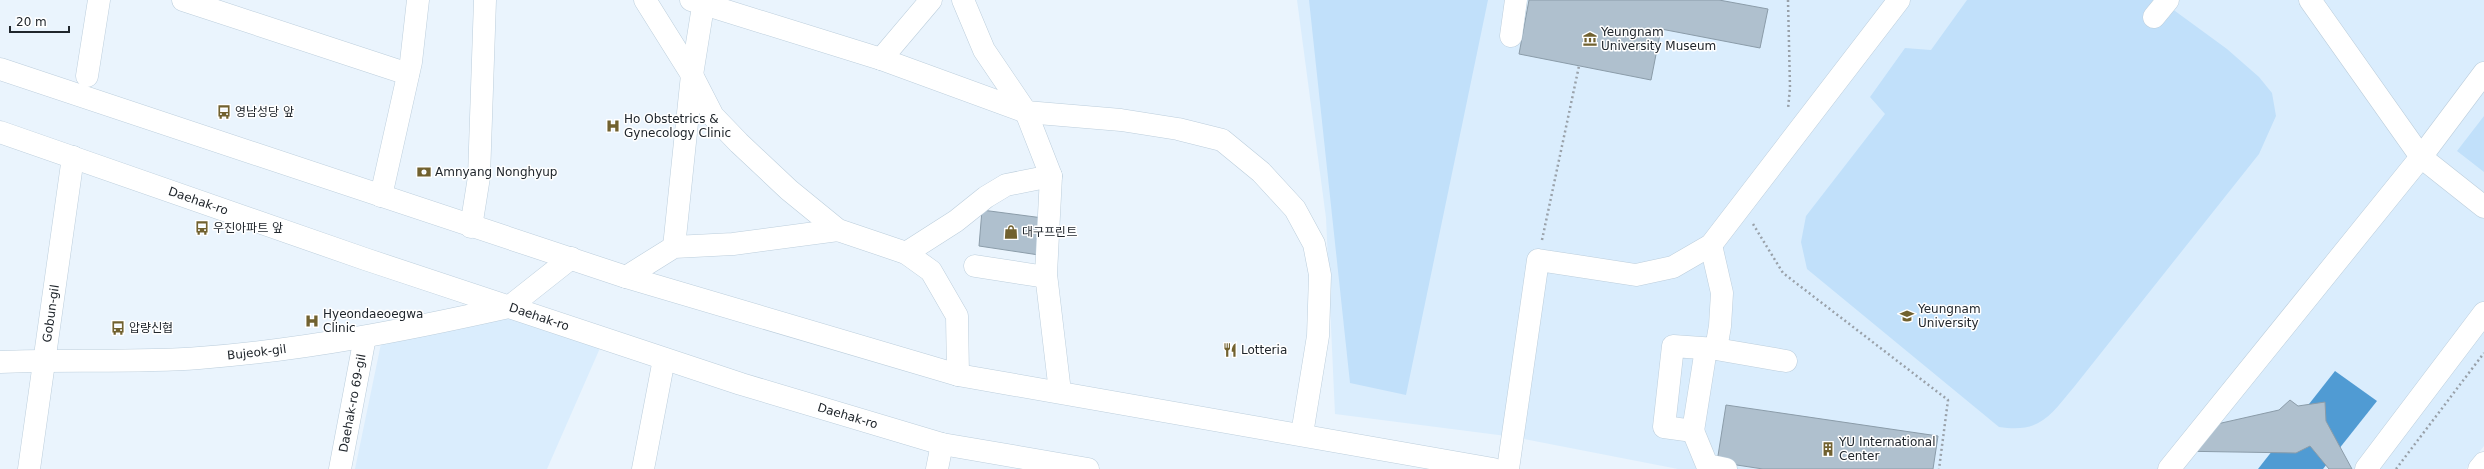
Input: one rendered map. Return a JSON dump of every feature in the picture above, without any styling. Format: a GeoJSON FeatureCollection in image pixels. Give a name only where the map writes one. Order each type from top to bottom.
{"type":"FeatureCollection","features":[{"type":"Feature","properties":{"kind":"main road"},"geometry":{"type":"LineString","coordinates":[[87,76],[99,0]]}},
{"type":"Feature","properties":{"kind":"main road"},"geometry":{"type":"LineString","coordinates":[[183,0],[408,74]]}},
{"type":"Feature","properties":{"kind":"main road"},"geometry":{"type":"LineString","coordinates":[[381,196],[408,74],[418,0]]}},
{"type":"Feature","properties":{"kind":"main road"},"geometry":{"type":"LineString","coordinates":[[471,227],[479,178],[485,0]]}},
{"type":"Feature","properties":{"kind":"main road"},"geometry":{"type":"LineString","coordinates":[[645,0],[692,75],[713,116],[739,143],[789,190],[838,230],[906,253],[931,271],[957,316],[958,375]]}},
{"type":"Feature","properties":{"kind":"main road"},"geometry":{"type":"LineString","coordinates":[[881,59],[931,0]]}},
{"type":"Feature","properties":{"kind":"main road"},"geometry":{"type":"LineString","coordinates":[[963,0],[984,50],[1026,112],[1051,176],[1046,276],[1060,392]]}},
{"type":"Feature","properties":{"kind":"main road"},"geometry":{"type":"LineString","coordinates":[[1511,36],[1516,0]]}},
{"type":"Feature","properties":{"kind":"main road"},"geometry":{"type":"LineString","coordinates":[[1508,469],[1538,260],[1636,275],[1673,267],[1711,246],[1740,204],[1899,0]]}},
{"type":"Feature","properties":{"kind":"main road"},"geometry":{"type":"LineString","coordinates":[[2154,17],[2168,0]]}},
{"type":"Feature","properties":{"kind":"main road"},"geometry":{"type":"LineString","coordinates":[[2310,0],[2421,157],[2484,207]]}},
{"type":"Feature","properties":{"kind":"main road"},"geometry":{"type":"LineString","coordinates":[[674,247],[699,1],[881,59],[1026,112],[1121,120],[1178,129],[1222,140],[1261,172],[1295,209],[1314,244],[1320,275],[1318,336],[1302,434]]}},
{"type":"Feature","properties":{"kind":"main road"},"geometry":{"type":"LineString","coordinates":[[0,69],[471,227],[626,277],[958,375],[1302,434],[1493,469]]}},
{"type":"Feature","properties":{"kind":"main road"},"geometry":{"type":"LineString","coordinates":[[2169,469],[2421,157],[2484,73]]}},
{"type":"Feature","properties":{"kind":"main road","name":"Daehak-ro"},"geometry":{"type":"LineString","coordinates":[[0,132],[664,359],[942,444],[1088,469]]}},
{"type":"Feature","properties":{"kind":"main road","name":"Gobun-gil"},"geometry":{"type":"LineString","coordinates":[[29,469],[73,157]]}},
{"type":"Feature","properties":{"kind":"main road"},"geometry":{"type":"LineString","coordinates":[[906,253],[956,221],[986,196],[1006,185],[1051,176]]}},
{"type":"Feature","properties":{"kind":"main road"},"geometry":{"type":"LineString","coordinates":[[626,277],[674,247],[733,244],[838,230]]}},
{"type":"Feature","properties":{"kind":"main road"},"geometry":{"type":"LineString","coordinates":[[1711,246],[1722,293],[1720,326],[1711,349],[1693,431],[1707,465],[1726,469]]}},
{"type":"Feature","properties":{"kind":"main road"},"geometry":{"type":"LineString","coordinates":[[509,307],[571,258]]}},
{"type":"Feature","properties":{"kind":"main road"},"geometry":{"type":"LineString","coordinates":[[976,266],[1046,276]]}},
{"type":"Feature","properties":{"kind":"main road","name":"Bujeok-gil"},"geometry":{"type":"LineString","coordinates":[[0,362],[44,360],[106,362],[198,358],[302,348],[365,337],[509,307]]}},
{"type":"Feature","properties":{"kind":"main road"},"geometry":{"type":"LineString","coordinates":[[2366,469],[2484,313]]}},
{"type":"Feature","properties":{"kind":"main road","name":"Daehak-ro 69-gil"},"geometry":{"type":"LineString","coordinates":[[340,469],[365,337]]}},
{"type":"Feature","properties":{"kind":"main road"},"geometry":{"type":"LineString","coordinates":[[1693,431],[1664,427],[1673,346],[1711,349],[1786,361]]}},
{"type":"Feature","properties":{"kind":"main road"},"geometry":{"type":"LineString","coordinates":[[643,469],[664,359]]}},
{"type":"Feature","properties":{"kind":"main road"},"geometry":{"type":"LineString","coordinates":[[937,469],[942,444]]}},
{"type":"Feature","properties":{"kind":"main road"},"geometry":{"type":"LineString","coordinates":[[2479,469],[2484,463]]}},
{"type":"Feature","properties":{"kind":"path"},"geometry":{"type":"LineString","coordinates":[[1787,117],[1790,88],[1788,0]]}},
{"type":"Feature","properties":{"kind":"path"},"geometry":{"type":"LineString","coordinates":[[1538,260],[1579,66]]}},
{"type":"Feature","properties":{"kind":"path"},"geometry":{"type":"LineString","coordinates":[[1740,204],[1783,273],[1948,400],[1939,469]]}},
{"type":"Feature","properties":{"kind":"path"},"geometry":{"type":"LineString","coordinates":[[2396,469],[2484,353]]}},
{"type":"Feature","properties":{"kind":"shaded area","name":"Yeungnam University"},"geometry":{"type":"Polygon","coordinates":[[[1297,0],[2484,0],[2484,446],[2466,469],[1678,469],[1514,437],[1335,414],[1326,218],[1297,0]]]}},
{"type":"Feature","properties":{"kind":"shaded area"},"geometry":{"type":"Polygon","coordinates":[[[1309,0],[1488,0],[1406,395],[1350,383],[1309,0]]]}},
{"type":"Feature","properties":{"kind":"shaded area"},"geometry":{"type":"Polygon","coordinates":[[[1967,0],[2160,0],[2227,49],[2259,77],[2272,93],[2276,116],[2259,154],[2058,407],[2034,425],[2024,428],[1999,427],[1807,269],[1801,242],[1806,216],[1885,114],[1870,97],[1905,48],[1931,50],[1967,0]]]}},
{"type":"Feature","properties":{"kind":"shaded area"},"geometry":{"type":"Polygon","coordinates":[[[2484,116],[2484,172],[2457,151],[2484,116]]]}},
{"type":"Feature","properties":{"kind":"shaded area"},"geometry":{"type":"Polygon","coordinates":[[[509,307],[604,339],[547,469],[355,469],[383,334],[509,307]]]}},
{"type":"Feature","properties":{"kind":"water"},"geometry":{"type":"Polygon","coordinates":[[[2335,371],[2377,401],[2323,469],[2258,469],[2335,371]]]}},
{"type":"Feature","properties":{"kind":"building","name":"Yeungnam University Museum"},"geometry":{"type":"Polygon","coordinates":[[[1529,0],[1719,0],[1768,9],[1760,48],[1661,29],[1651,80],[1519,54],[1529,0]]]}},
{"type":"Feature","properties":{"kind":"building","name":"대구프린트"},"geometry":{"type":"Polygon","coordinates":[[[982,210],[1043,218],[1039,255],[979,246],[982,210]]]}},
{"type":"Feature","properties":{"kind":"building"},"geometry":{"type":"Polygon","coordinates":[[[2290,400],[2298,406],[2325,402],[2326,421],[2352,469],[2329,469],[2310,446],[2296,453],[2174,451],[2195,429],[2279,410],[2290,400]]]}},
{"type":"Feature","properties":{"kind":"building","name":"YU International Center"},"geometry":{"type":"Polygon","coordinates":[[[1726,405],[1938,436],[1933,469],[1763,469],[1717,462],[1726,405]]]}},
{"type":"Feature","properties":{"kind":"place","name":"Yeungnam University Museum"},"geometry":{"type":"Point","coordinates":[1590,39]}},
{"type":"Feature","properties":{"kind":"place","name":"영남성당 앞"},"geometry":{"type":"Point","coordinates":[224,112]}},
{"type":"Feature","properties":{"kind":"place","name":"Ho Obstetrics & Gynecology Clinic"},"geometry":{"type":"Point","coordinates":[613,126]}},
{"type":"Feature","properties":{"kind":"place","name":"Amnyang Nonghyup"},"geometry":{"type":"Point","coordinates":[424,172]}},
{"type":"Feature","properties":{"kind":"place","name":"우진아파트 앞"},"geometry":{"type":"Point","coordinates":[202,228]}},
{"type":"Feature","properties":{"kind":"place","name":"대구프린트"},"geometry":{"type":"Point","coordinates":[1011,232]}},
{"type":"Feature","properties":{"kind":"place","name":"Yeungnam University"},"geometry":{"type":"Point","coordinates":[1907,316]}},
{"type":"Feature","properties":{"kind":"place","name":"Hyeondaeoegwa Clinic"},"geometry":{"type":"Point","coordinates":[312,321]}},
{"type":"Feature","properties":{"kind":"place","name":"압량신협"},"geometry":{"type":"Point","coordinates":[118,328]}},
{"type":"Feature","properties":{"kind":"place","name":"Lotteria"},"geometry":{"type":"Point","coordinates":[1230,350]}},
{"type":"Feature","properties":{"kind":"place","name":"YU International Center"},"geometry":{"type":"Point","coordinates":[1828,449]}}]}
